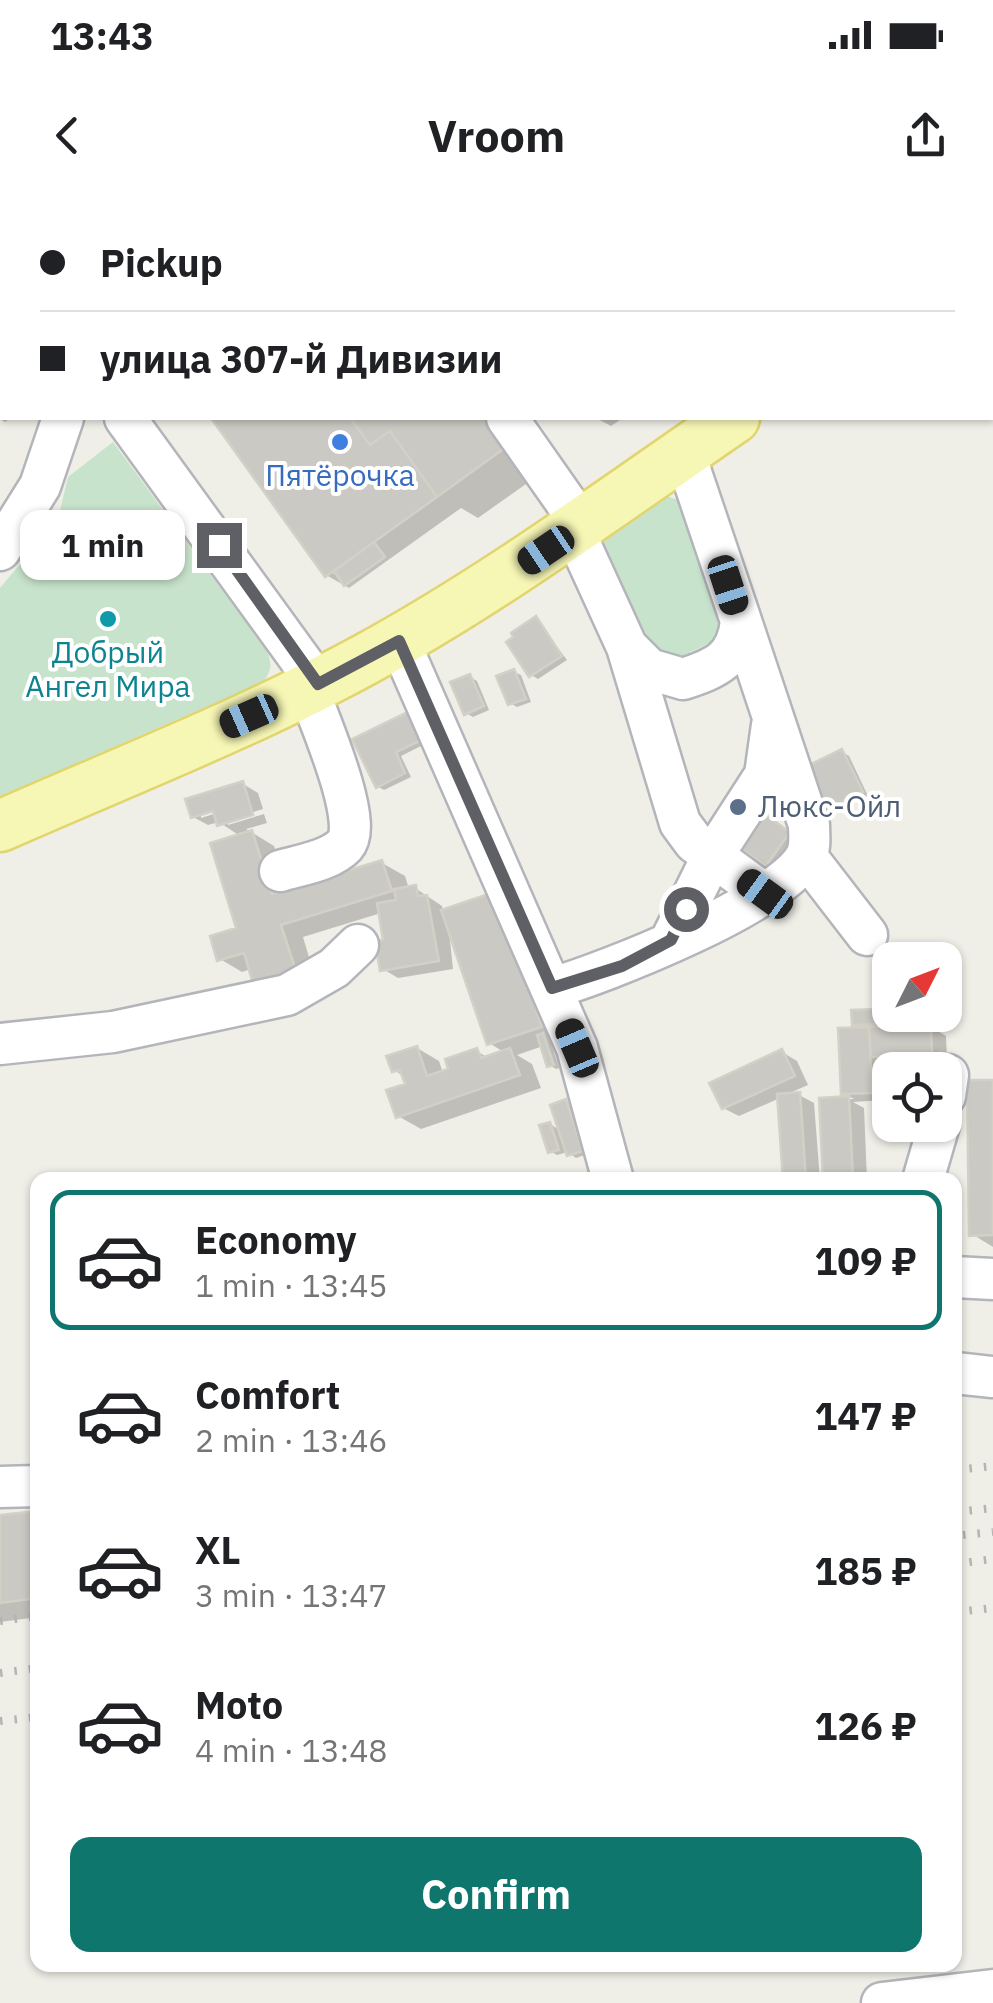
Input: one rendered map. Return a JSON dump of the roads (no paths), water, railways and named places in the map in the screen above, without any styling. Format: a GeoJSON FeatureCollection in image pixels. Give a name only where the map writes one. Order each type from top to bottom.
{"type":"FeatureCollection","features":[{"type":"Feature","properties":{"kind":"main road"},"geometry":{"type":"LineString","coordinates":[[0,826],[313,687],[399,641],[578,528],[731,420]]}},
{"type":"Feature","properties":{"kind":"street"},"geometry":{"type":"LineString","coordinates":[[0,550],[40,486],[62,420]]}},
{"type":"Feature","properties":{"kind":"street"},"geometry":{"type":"LineString","coordinates":[[129,420],[313,687],[353,832],[348,842],[331,855],[280,871]]}},
{"type":"Feature","properties":{"kind":"street"},"geometry":{"type":"LineString","coordinates":[[508,420],[578,528],[627,647],[680,823],[712,857],[765,894]]}},
{"type":"Feature","properties":{"kind":"street"},"geometry":{"type":"LineString","coordinates":[[552,988],[622,966],[765,894],[789,877],[806,856],[809,825],[684,452]]}},
{"type":"Feature","properties":{"kind":"street"},"geometry":{"type":"LineString","coordinates":[[627,647],[649,669],[683,679],[729,658],[739,643],[740,621]]}},
{"type":"Feature","properties":{"kind":"street"},"geometry":{"type":"LineString","coordinates":[[399,641],[577,1048],[611,1172]]}},
{"type":"Feature","properties":{"kind":"street"},"geometry":{"type":"LineString","coordinates":[[671,940],[712,857],[765,775],[772,723]]}},
{"type":"Feature","properties":{"kind":"street"},"geometry":{"type":"LineString","coordinates":[[806,856],[867,935]]}},
{"type":"Feature","properties":{"kind":"street"},"geometry":{"type":"LineString","coordinates":[[0,1044],[112,1032],[287,995],[334,968],[358,945]]}},
{"type":"Feature","properties":{"kind":"street"},"geometry":{"type":"LineString","coordinates":[[925,1172],[934,1142]]}},
{"type":"Feature","properties":{"kind":"street"},"geometry":{"type":"LineString","coordinates":[[962,1277],[993,1279]]}},
{"type":"Feature","properties":{"kind":"street"},"geometry":{"type":"LineString","coordinates":[[962,1374],[993,1377]]}},
{"type":"Feature","properties":{"kind":"street"},"geometry":{"type":"LineString","coordinates":[[0,1487],[30,1486]]}},
{"type":"Feature","properties":{"kind":"street"},"geometry":{"type":"LineString","coordinates":[[882,2003],[993,1990]]}},
{"type":"Feature","properties":{"kind":"railway"},"geometry":{"type":"LineString","coordinates":[[962,1469],[993,1466]]}},
{"type":"Feature","properties":{"kind":"railway"},"geometry":{"type":"LineString","coordinates":[[962,1511],[993,1508]]}},
{"type":"Feature","properties":{"kind":"railway"},"geometry":{"type":"LineString","coordinates":[[963,1535],[993,1532]]}},
{"type":"Feature","properties":{"kind":"railway"},"geometry":{"type":"LineString","coordinates":[[962,1563],[993,1559]]}},
{"type":"Feature","properties":{"kind":"railway"},"geometry":{"type":"LineString","coordinates":[[962,1611],[993,1608]]}},
{"type":"Feature","properties":{"kind":"railway"},"geometry":{"type":"LineString","coordinates":[[0,1621],[30,1617]]}},
{"type":"Feature","properties":{"kind":"railway"},"geometry":{"type":"LineString","coordinates":[[0,1673],[30,1669]]}},
{"type":"Feature","properties":{"kind":"railway"},"geometry":{"type":"LineString","coordinates":[[0,1721],[30,1718]]}},
{"type":"Feature","properties":{"kind":"place","name":"Пятёрочка"},"geometry":{"type":"Point","coordinates":[340,442]}},
{"type":"Feature","properties":{"kind":"place","name":"Добрый Ангел Мира"},"geometry":{"type":"Point","coordinates":[108,619]}},
{"type":"Feature","properties":{"kind":"place","name":"Люкс-Ойл"},"geometry":{"type":"Point","coordinates":[738,807]}}]}
